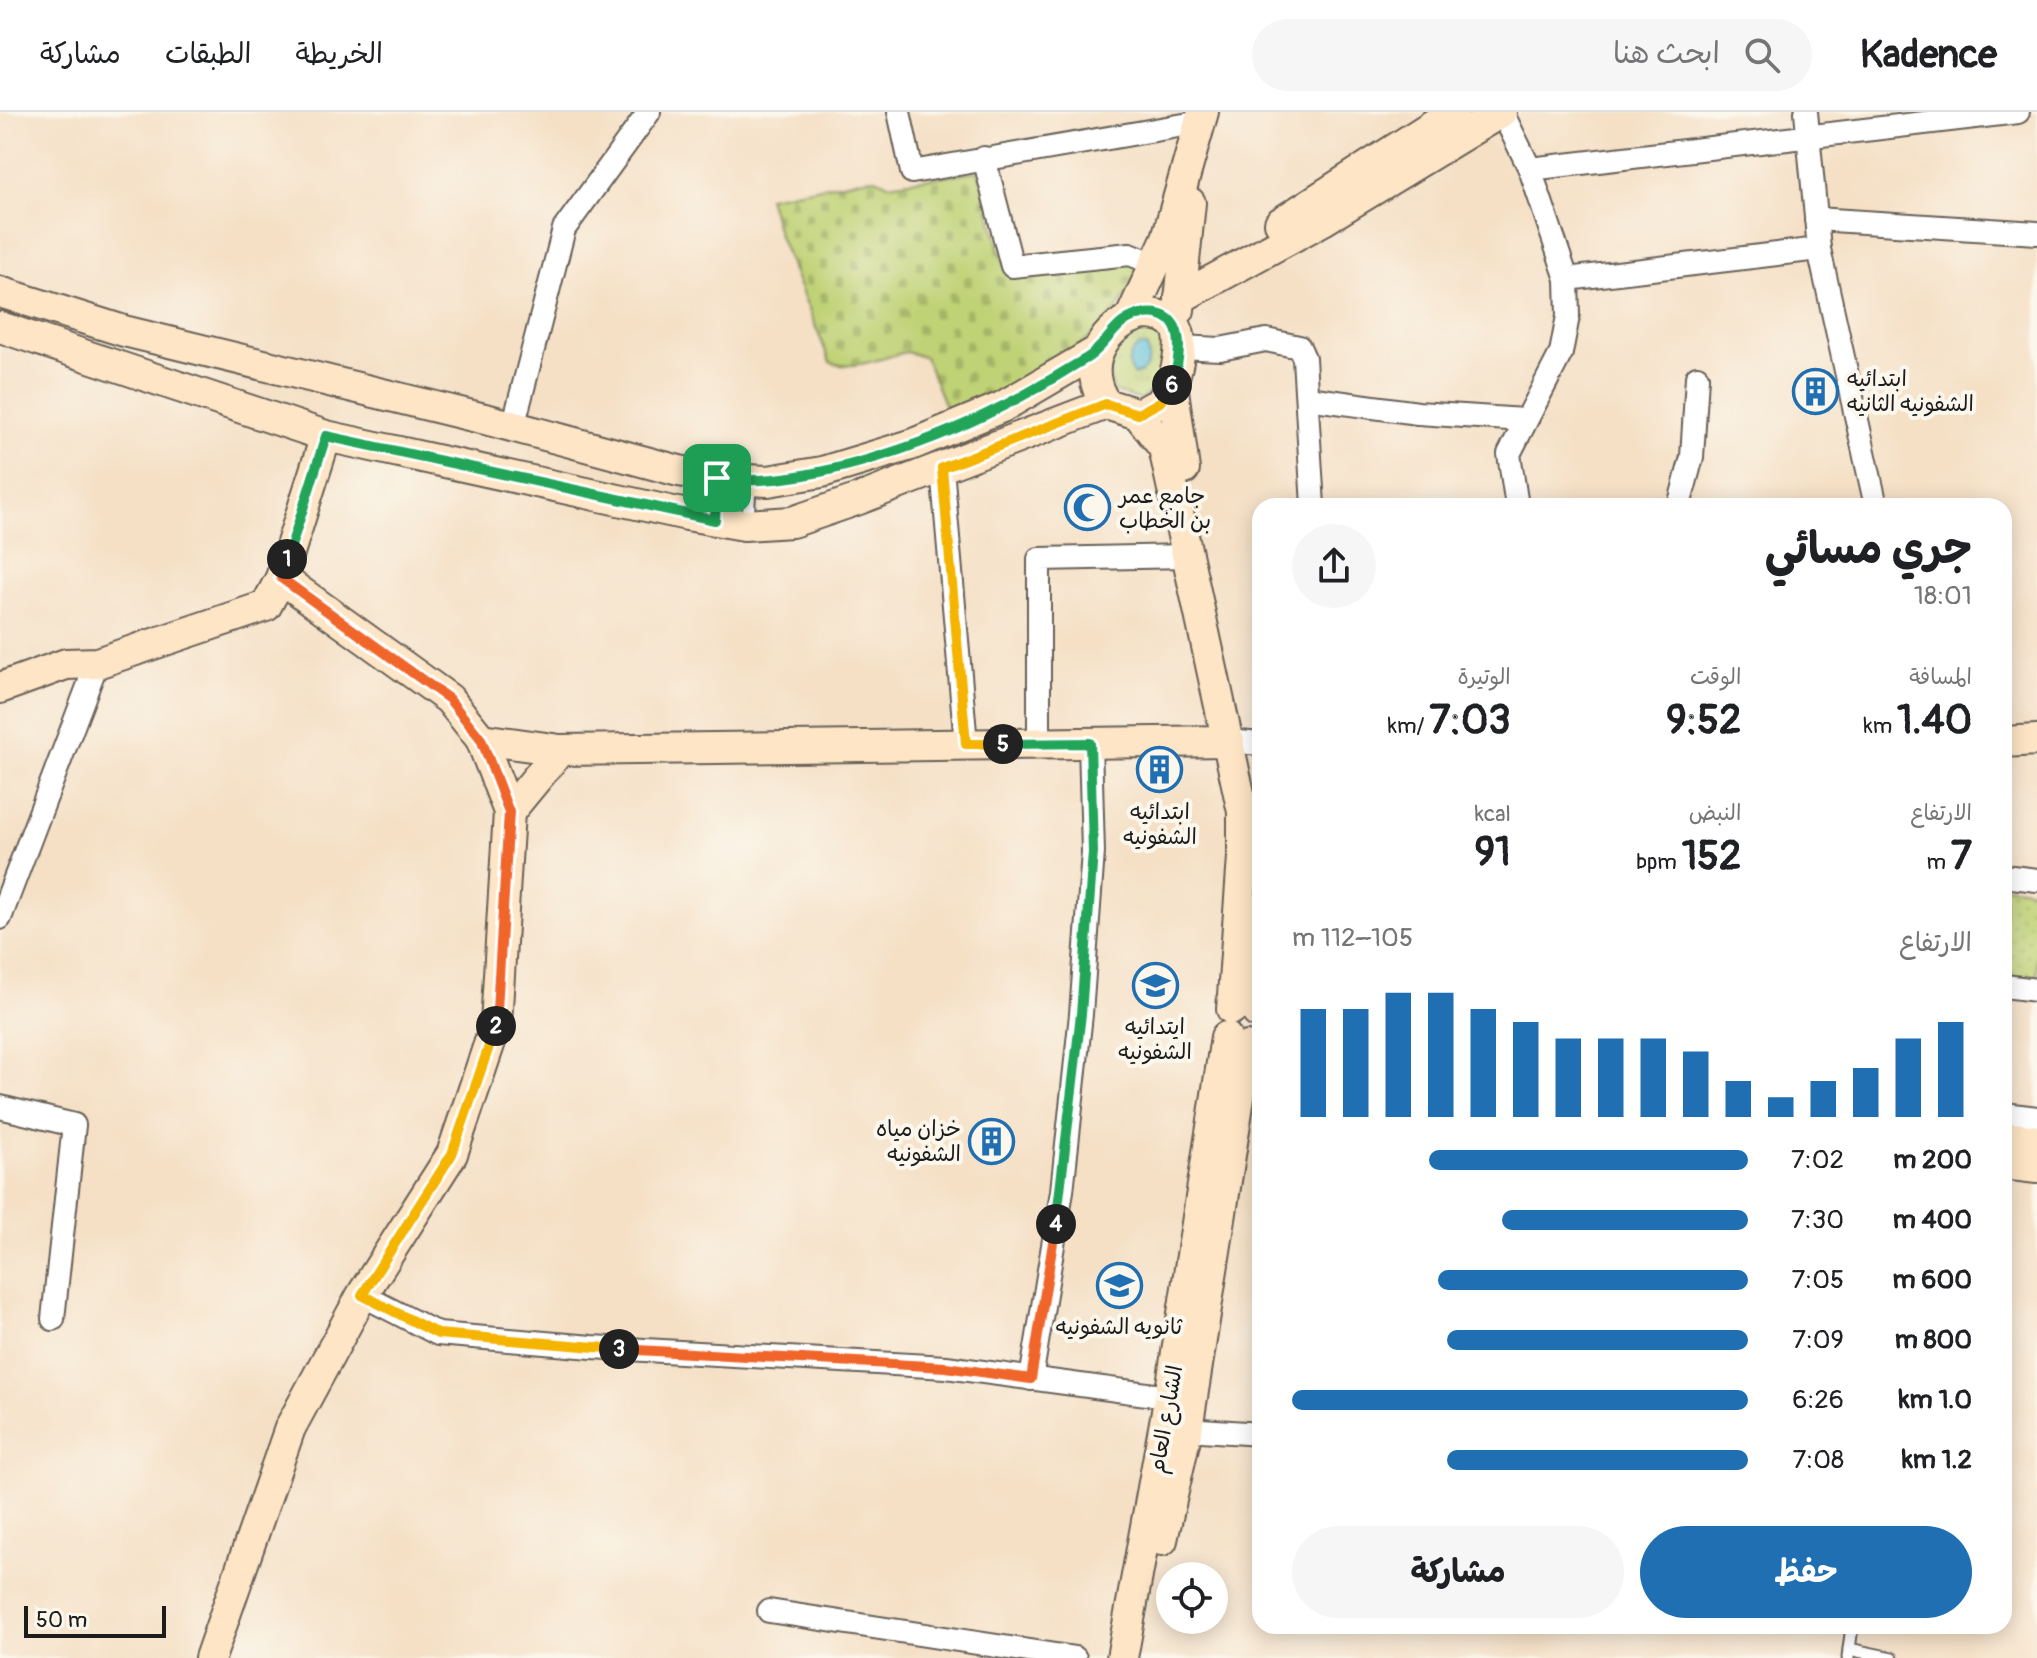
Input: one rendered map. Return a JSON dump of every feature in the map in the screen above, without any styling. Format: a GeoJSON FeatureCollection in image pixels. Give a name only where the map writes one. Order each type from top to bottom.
{"type":"FeatureCollection","features":[{"type":"Feature","properties":{"kind":"main road"},"geometry":{"type":"LineString","coordinates":[[1182,286],[1453,112]]}},
{"type":"Feature","properties":{"kind":"main road"},"geometry":{"type":"LineString","coordinates":[[1182,286],[1325,219],[1501,112]]}},
{"type":"Feature","properties":{"kind":"main road"},"geometry":{"type":"LineString","coordinates":[[1199,128],[1172,383],[1180,447],[1252,777]]}},
{"type":"Feature","properties":{"kind":"main road"},"geometry":{"type":"LineString","coordinates":[[1131,317],[1167,238],[1199,128]]}},
{"type":"Feature","properties":{"kind":"main road"},"geometry":{"type":"LineString","coordinates":[[0,292],[124,331],[679,471],[717,478],[768,481],[822,472],[911,445],[1002,407],[1096,352],[1118,325],[1131,317],[1158,314],[1167,317],[1179,338]]}},
{"type":"Feature","properties":{"kind":"main road"},"geometry":{"type":"LineString","coordinates":[[0,327],[326,436],[748,525],[792,522],[1106,404],[1138,414],[1164,448],[1188,556],[1244,742],[1240,904],[1250,1030]]}},
{"type":"Feature","properties":{"kind":"main road"},"geometry":{"type":"LineString","coordinates":[[1096,352],[1094,381],[1106,404]]}},
{"type":"Feature","properties":{"kind":"main road"},"geometry":{"type":"LineString","coordinates":[[1138,414],[1160,402],[1172,383]]}},
{"type":"Feature","properties":{"kind":"main road"},"geometry":{"type":"LineString","coordinates":[[0,688],[66,664],[97,663],[266,606],[281,578],[326,436]]}},
{"type":"Feature","properties":{"kind":"main road"},"geometry":{"type":"LineString","coordinates":[[210,1658],[290,1428],[362,1295],[452,1154],[496,1024],[509,812],[481,739],[449,699],[281,578]]}},
{"type":"Feature","properties":{"kind":"main road"},"geometry":{"type":"LineString","coordinates":[[2012,726],[2037,724]]}},
{"type":"Feature","properties":{"kind":"main road"},"geometry":{"type":"LineString","coordinates":[[481,739],[560,750],[1244,742]]}},
{"type":"Feature","properties":{"kind":"main road"},"geometry":{"type":"LineString","coordinates":[[2012,742],[2037,740]]}},
{"type":"Feature","properties":{"kind":"main road"},"geometry":{"type":"LineString","coordinates":[[509,812],[560,750]]}},
{"type":"Feature","properties":{"kind":"main road"},"geometry":{"type":"LineString","coordinates":[[1250,1030],[1252,998]]}},
{"type":"Feature","properties":{"kind":"main road","name":"الشارع العام"},"geometry":{"type":"LineString","coordinates":[[1122,1658],[1169,1397],[1250,1030]]}},
{"type":"Feature","properties":{"kind":"main road","name":"الشارع العام"},"geometry":{"type":"LineString","coordinates":[[1133,1658],[1147,1610],[1187,1429],[1250,1030]]}},
{"type":"Feature","properties":{"kind":"main road"},"geometry":{"type":"LineString","coordinates":[[2012,1138],[2037,1141]]}},
{"type":"Feature","properties":{"kind":"main road"},"geometry":{"type":"LineString","coordinates":[[2012,1165],[2037,1168]]}},
{"type":"Feature","properties":{"kind":"street"},"geometry":{"type":"LineString","coordinates":[[513,427],[564,229],[649,112]]}},
{"type":"Feature","properties":{"kind":"street"},"geometry":{"type":"LineString","coordinates":[[899,112],[912,172],[984,158],[1199,128]]}},
{"type":"Feature","properties":{"kind":"street"},"geometry":{"type":"LineString","coordinates":[[1501,112],[1530,169],[1567,279],[1568,316],[1561,353],[1509,454],[1516,498]]}},
{"type":"Feature","properties":{"kind":"street"},"geometry":{"type":"LineString","coordinates":[[1806,112],[1819,249],[1874,498]]}},
{"type":"Feature","properties":{"kind":"street"},"geometry":{"type":"LineString","coordinates":[[1530,169],[2006,113]]}},
{"type":"Feature","properties":{"kind":"street"},"geometry":{"type":"LineString","coordinates":[[984,158],[1012,266],[1130,254],[1155,264]]}},
{"type":"Feature","properties":{"kind":"street"},"geometry":{"type":"LineString","coordinates":[[1816,219],[2037,233]]}},
{"type":"Feature","properties":{"kind":"street"},"geometry":{"type":"LineString","coordinates":[[1567,279],[1819,249]]}},
{"type":"Feature","properties":{"kind":"street"},"geometry":{"type":"LineString","coordinates":[[1179,338],[1220,349],[1266,340],[1299,347],[1304,358],[1313,498]]}},
{"type":"Feature","properties":{"kind":"street"},"geometry":{"type":"LineString","coordinates":[[1681,498],[1692,457],[1697,377]]}},
{"type":"Feature","properties":{"kind":"street"},"geometry":{"type":"LineString","coordinates":[[1307,398],[1418,413],[1524,420]]}},
{"type":"Feature","properties":{"kind":"street"},"geometry":{"type":"LineString","coordinates":[[942,468],[966,744]]}},
{"type":"Feature","properties":{"kind":"street"},"geometry":{"type":"LineString","coordinates":[[1039,743],[1039,559],[1188,556]]}},
{"type":"Feature","properties":{"kind":"street"},"geometry":{"type":"LineString","coordinates":[[0,918],[97,663]]}},
{"type":"Feature","properties":{"kind":"street"},"geometry":{"type":"LineString","coordinates":[[1031,1379],[1062,1191],[1081,1014],[1093,852],[1090,743]]}},
{"type":"Feature","properties":{"kind":"street"},"geometry":{"type":"LineString","coordinates":[[2012,877],[2037,880]]}},
{"type":"Feature","properties":{"kind":"street"},"geometry":{"type":"LineString","coordinates":[[2012,987],[2037,990]]}},
{"type":"Feature","properties":{"kind":"street"},"geometry":{"type":"LineString","coordinates":[[0,1107],[74,1125],[53,1319]]}},
{"type":"Feature","properties":{"kind":"street"},"geometry":{"type":"LineString","coordinates":[[2012,1115],[2037,1118]]}},
{"type":"Feature","properties":{"kind":"street"},"geometry":{"type":"LineString","coordinates":[[362,1295],[438,1334],[638,1350],[946,1367],[1169,1397]]}},
{"type":"Feature","properties":{"kind":"street"},"geometry":{"type":"LineString","coordinates":[[1187,1429],[1252,1433]]}},
{"type":"Feature","properties":{"kind":"street"},"geometry":{"type":"LineString","coordinates":[[769,1611],[1075,1658]]}},
{"type":"Feature","properties":{"kind":"lane"},"geometry":{"type":"LineString","coordinates":[[715,520],[717,478]]}},
{"type":"Feature","properties":{"kind":"lane"},"geometry":{"type":"LineString","coordinates":[[748,525],[750,480]]}},
{"type":"Feature","properties":{"kind":"lane"},"geometry":{"type":"LineString","coordinates":[[1851,1634],[1849,1654],[1892,1658]]}},
{"type":"Feature","properties":{"kind":"green space"},"geometry":{"type":"Polygon","coordinates":[[[978,171],[1006,270],[1135,260],[1142,267],[1116,310],[1079,345],[1038,373],[993,395],[951,410],[946,409],[925,357],[906,352],[857,365],[830,362],[779,236],[768,197],[869,178],[888,184],[978,171]]]}},
{"type":"Feature","properties":{"kind":"green space"},"geometry":{"type":"Polygon","coordinates":[[[1154,323],[1168,339],[1164,377],[1141,400],[1115,392],[1108,363],[1117,334],[1154,323]]]}},
{"type":"Feature","properties":{"kind":"green space"},"geometry":{"type":"Polygon","coordinates":[[[2012,887],[2037,890],[2037,979],[2012,976],[2012,887]]]}},
{"type":"Feature","properties":{"kind":"water"},"geometry":{"type":"Polygon","coordinates":[[[1140,346],[1146,346],[1148,360],[1142,372],[1133,375],[1129,359],[1140,346]]]}},
{"type":"Feature","properties":{"kind":"place","name":"ابتدائيه الشفونيه الثانيه"},"geometry":{"type":"Point","coordinates":[1816,391]}},
{"type":"Feature","properties":{"kind":"place","name":"جامع عمر بن الخطاب"},"geometry":{"type":"Point","coordinates":[1088,508]}},
{"type":"Feature","properties":{"kind":"place","name":"ابتدائيه الشفونيه"},"geometry":{"type":"Point","coordinates":[1160,770]}},
{"type":"Feature","properties":{"kind":"place","name":"ايتدائيه الشفونيه"},"geometry":{"type":"Point","coordinates":[1155,985]}},
{"type":"Feature","properties":{"kind":"place","name":"خزان مياه الشفونيه"},"geometry":{"type":"Point","coordinates":[992,1141]}},
{"type":"Feature","properties":{"kind":"place","name":"ثانويه الشفونيه"},"geometry":{"type":"Point","coordinates":[1119,1285]}},
{"type":"Feature","properties":{"kind":"route"},"geometry":{"type":"LineString","coordinates":[[1158,314],[1167,317],[1178,329],[1180,347],[1176,371],[1160,402],[1138,414],[1106,404],[942,468],[966,744],[1090,743],[1093,852],[1081,1014],[1062,1191],[1031,1379],[946,1367],[592,1347],[438,1334],[362,1295],[452,1154],[496,1024],[509,812],[481,739],[449,699],[281,578],[326,436],[715,520],[717,478],[768,481],[822,472],[911,445],[1002,407],[1096,352],[1118,325],[1131,317],[1158,314]]}}]}
